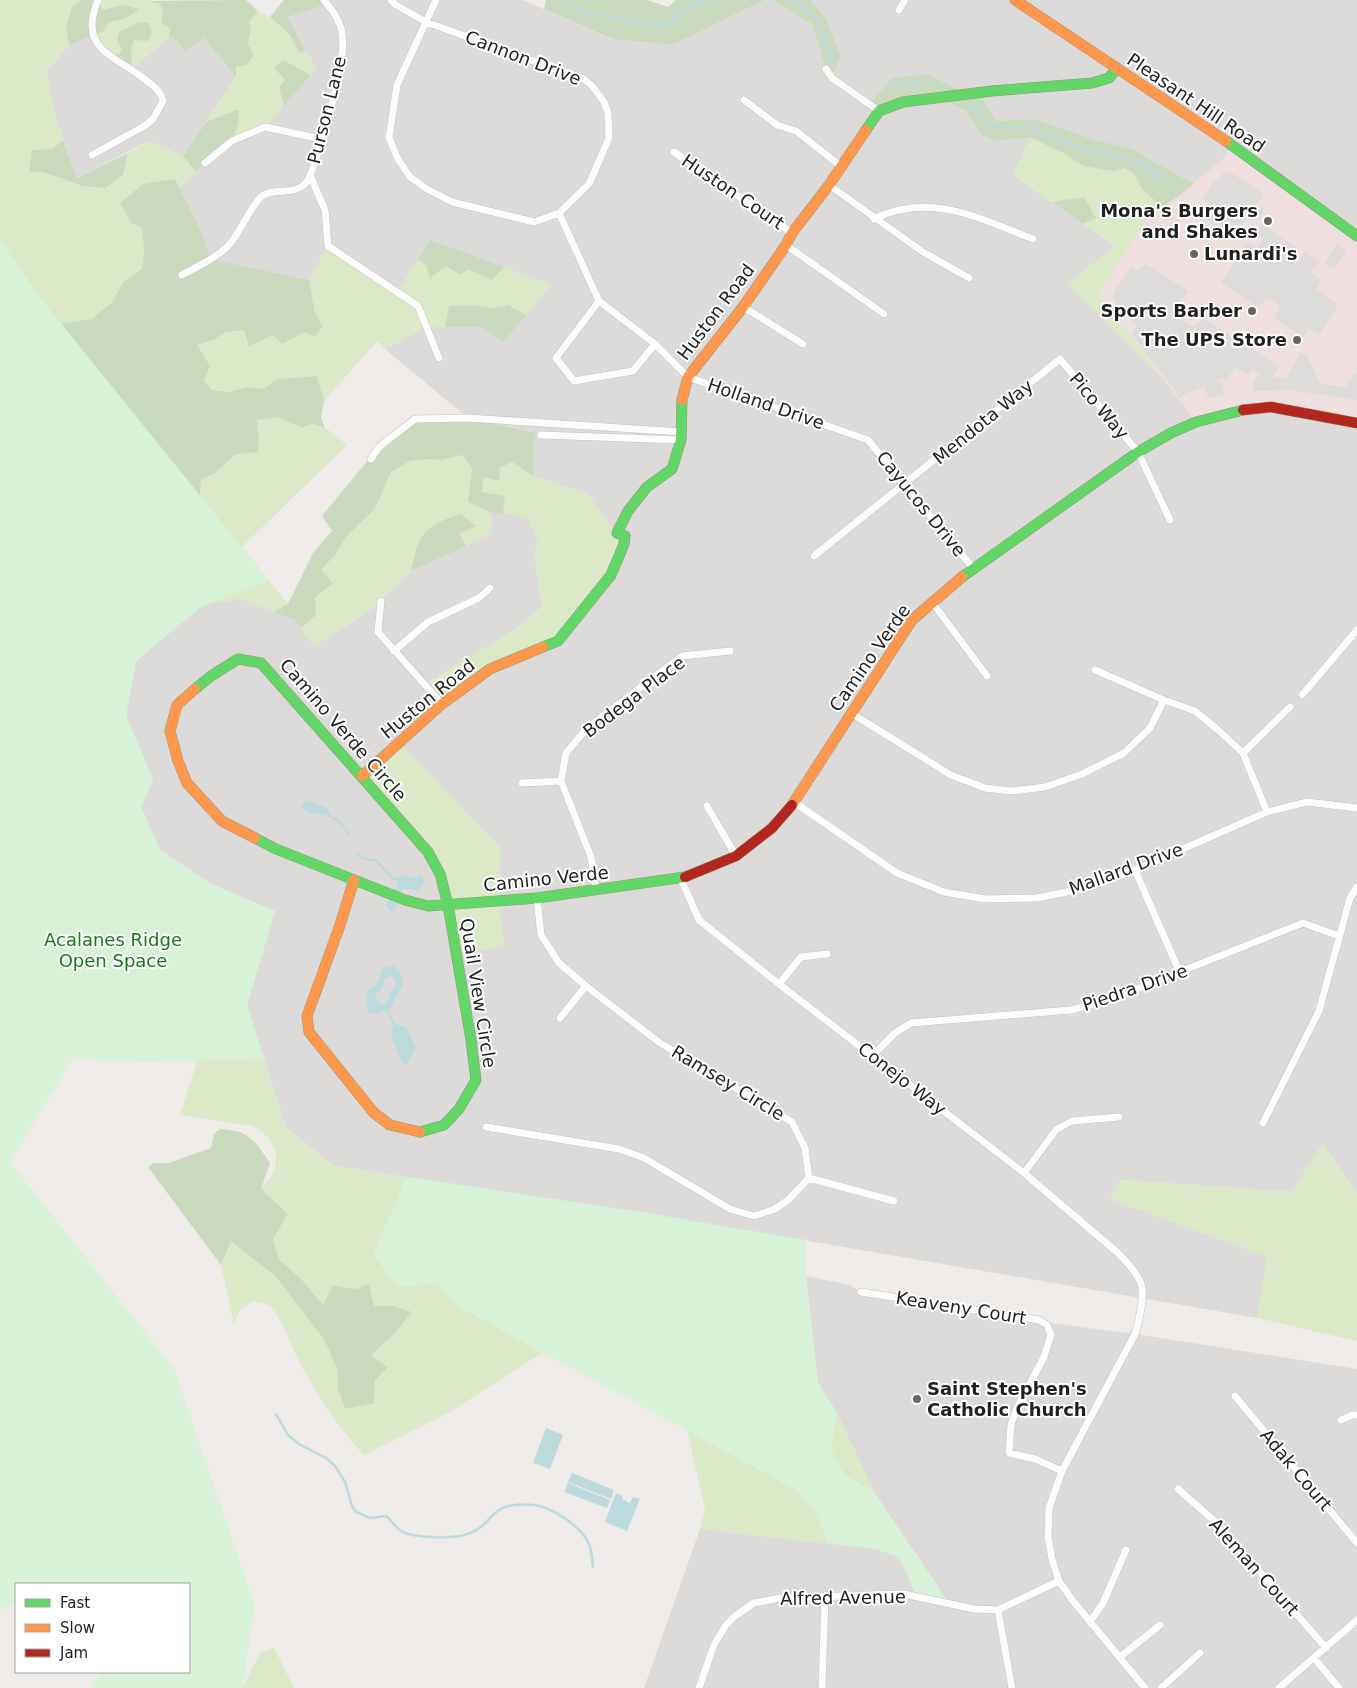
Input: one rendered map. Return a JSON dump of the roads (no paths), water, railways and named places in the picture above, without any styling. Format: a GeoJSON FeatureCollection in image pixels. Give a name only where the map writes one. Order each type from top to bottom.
{"type":"FeatureCollection","features":[{"type":"Feature","properties":{"kind":"street"},"geometry":{"type":"LineString","coordinates":[[92,155],[154,118],[164,101],[161,93],[132,69],[104,52],[96,44],[93,34],[92,15],[98,0]]}},
{"type":"Feature","properties":{"kind":"street","name":"Purson Lane"},"geometry":{"type":"LineString","coordinates":[[182,275],[210,259],[232,242],[261,197],[270,192],[290,192],[305,184],[310,175],[342,57],[342,32],[339,22],[334,12],[324,0]]}},
{"type":"Feature","properties":{"kind":"street","name":"Cannon Drive"},"geometry":{"type":"LineString","coordinates":[[391,0],[396,5],[426,22],[584,79],[593,87],[604,102],[608,113],[610,138],[588,184],[559,213]]}},
{"type":"Feature","properties":{"kind":"street"},"geometry":{"type":"LineString","coordinates":[[436,0],[397,85],[389,138],[398,159],[410,177],[427,189],[452,202],[534,222],[559,213]]}},
{"type":"Feature","properties":{"kind":"street"},"geometry":{"type":"LineString","coordinates":[[899,10],[905,0]]}},
{"type":"Feature","properties":{"kind":"street","name":"Pleasant Hill Road"},"geometry":{"type":"LineString","coordinates":[[1015,0],[1232,146],[1357,236]]}},
{"type":"Feature","properties":{"kind":"street"},"geometry":{"type":"LineString","coordinates":[[826,69],[832,78],[879,111],[903,102],[986,92],[1092,83],[1109,78],[1117,68]]}},
{"type":"Feature","properties":{"kind":"street"},"geometry":{"type":"LineString","coordinates":[[744,100],[778,125],[796,131],[842,167]]}},
{"type":"Feature","properties":{"kind":"street","name":"Huston Road"},"geometry":{"type":"LineString","coordinates":[[362,776],[442,704],[490,668],[558,641],[611,575],[624,544],[625,536],[617,533],[628,511],[647,486],[672,469],[681,436],[680,403],[688,377],[743,307],[786,245],[792,232],[842,167],[879,111]]}},
{"type":"Feature","properties":{"kind":"street"},"geometry":{"type":"LineString","coordinates":[[205,163],[232,141],[265,127],[321,139]]}},
{"type":"Feature","properties":{"kind":"street","name":"Huston Court"},"geometry":{"type":"LineString","coordinates":[[674,152],[792,232]]}},
{"type":"Feature","properties":{"kind":"street"},"geometry":{"type":"LineString","coordinates":[[310,175],[325,210],[328,246],[418,306],[439,358]]}},
{"type":"Feature","properties":{"kind":"street"},"geometry":{"type":"LineString","coordinates":[[829,185],[874,219],[923,252],[970,278]]}},
{"type":"Feature","properties":{"kind":"street"},"geometry":{"type":"LineString","coordinates":[[874,219],[889,212],[913,207],[940,207],[963,213],[1033,239]]}},
{"type":"Feature","properties":{"kind":"street","name":"Holland Drive"},"geometry":{"type":"LineString","coordinates":[[559,213],[599,301],[655,344],[688,377],[868,440]]}},
{"type":"Feature","properties":{"kind":"street"},"geometry":{"type":"LineString","coordinates":[[786,245],[884,314]]}},
{"type":"Feature","properties":{"kind":"street"},"geometry":{"type":"LineString","coordinates":[[599,301],[556,358],[574,381],[632,371],[655,344]]}},
{"type":"Feature","properties":{"kind":"street"},"geometry":{"type":"LineString","coordinates":[[743,307],[803,344]]}},
{"type":"Feature","properties":{"kind":"street","name":"Pico Way"},"geometry":{"type":"LineString","coordinates":[[1060,359],[1138,452],[1170,520]]}},
{"type":"Feature","properties":{"kind":"street","name":"Mendota Way"},"geometry":{"type":"LineString","coordinates":[[814,556],[1060,359]]}},
{"type":"Feature","properties":{"kind":"street","name":"Camino Verde"},"geometry":{"type":"LineString","coordinates":[[448,905],[537,898],[681,880],[736,856],[772,828],[794,802],[912,620],[973,568],[1138,452],[1171,433],[1196,422],[1245,410],[1271,407],[1357,424]]}},
{"type":"Feature","properties":{"kind":"street"},"geometry":{"type":"LineString","coordinates":[[371,459],[379,447],[414,419],[468,418],[681,436]]}},
{"type":"Feature","properties":{"kind":"street"},"geometry":{"type":"LineString","coordinates":[[541,436],[681,436]]}},
{"type":"Feature","properties":{"kind":"street","name":"Cayucos Drive"},"geometry":{"type":"LineString","coordinates":[[868,440],[973,568]]}},
{"type":"Feature","properties":{"kind":"street"},"geometry":{"type":"LineString","coordinates":[[394,651],[428,622],[479,598],[490,588]]}},
{"type":"Feature","properties":{"kind":"street"},"geometry":{"type":"LineString","coordinates":[[381,601],[378,632],[442,704]]}},
{"type":"Feature","properties":{"kind":"street"},"geometry":{"type":"LineString","coordinates":[[932,602],[987,676]]}},
{"type":"Feature","properties":{"kind":"street"},"geometry":{"type":"LineString","coordinates":[[1302,695],[1357,630]]}},
{"type":"Feature","properties":{"kind":"street","name":"Bodega Place"},"geometry":{"type":"LineString","coordinates":[[561,781],[566,753],[587,728],[682,656],[730,651]]}},
{"type":"Feature","properties":{"kind":"street","name":"Camino Verde Circle"},"geometry":{"type":"LineString","coordinates":[[238,659],[261,663],[428,852],[440,874],[448,905],[428,906],[405,900],[354,880],[276,849],[222,821],[187,783],[170,731],[177,705],[211,676],[238,659]]}},
{"type":"Feature","properties":{"kind":"street"},"geometry":{"type":"LineString","coordinates":[[1095,670],[1164,700],[1195,711],[1217,729],[1243,753],[1267,812]]}},
{"type":"Feature","properties":{"kind":"street"},"geometry":{"type":"LineString","coordinates":[[851,713],[950,775],[985,788],[1011,791],[1045,787],[1082,774],[1124,753],[1150,728],[1164,700]]}},
{"type":"Feature","properties":{"kind":"street"},"geometry":{"type":"LineString","coordinates":[[1243,753],[1290,707]]}},
{"type":"Feature","properties":{"kind":"street"},"geometry":{"type":"LineString","coordinates":[[522,783],[561,781],[590,857],[596,890]]}},
{"type":"Feature","properties":{"kind":"street","name":"Mallard Drive"},"geometry":{"type":"LineString","coordinates":[[794,802],[897,873],[944,892],[985,898],[1037,898],[1086,888],[1136,870],[1267,812],[1307,802],[1357,808]]}},
{"type":"Feature","properties":{"kind":"street"},"geometry":{"type":"LineString","coordinates":[[707,806],[736,856]]}},
{"type":"Feature","properties":{"kind":"street"},"geometry":{"type":"LineString","coordinates":[[1136,870],[1180,973]]}},
{"type":"Feature","properties":{"kind":"street","name":"Quail View Circle"},"geometry":{"type":"LineString","coordinates":[[354,880],[340,926],[307,1016],[309,1032],[374,1113],[390,1125],[419,1132],[444,1125],[459,1110],[476,1080],[472,1040],[448,905]]}},
{"type":"Feature","properties":{"kind":"street","name":"Conejo Way"},"geometry":{"type":"LineString","coordinates":[[681,880],[699,920],[779,984],[1024,1172],[1118,1252],[1142,1285],[1141,1312],[1135,1334],[1062,1470],[1049,1508],[1048,1537],[1059,1581]]}},
{"type":"Feature","properties":{"kind":"street"},"geometry":{"type":"LineString","coordinates":[[1263,1123],[1319,1011],[1350,898],[1357,887]]}},
{"type":"Feature","properties":{"kind":"street","name":"Ramsey Circle"},"geometry":{"type":"LineString","coordinates":[[537,898],[541,935],[559,964],[660,1043],[792,1122],[805,1148],[809,1178]]}},
{"type":"Feature","properties":{"kind":"street","name":"Piedra Drive"},"geometry":{"type":"LineString","coordinates":[[872,1056],[895,1033],[911,1023],[1071,1010],[1109,1000],[1303,923],[1339,936]]}},
{"type":"Feature","properties":{"kind":"street"},"geometry":{"type":"LineString","coordinates":[[779,984],[801,958],[827,954]]}},
{"type":"Feature","properties":{"kind":"street"},"geometry":{"type":"LineString","coordinates":[[560,1018],[586,986]]}},
{"type":"Feature","properties":{"kind":"street"},"geometry":{"type":"LineString","coordinates":[[1024,1172],[1056,1130],[1072,1120],[1119,1117]]}},
{"type":"Feature","properties":{"kind":"street"},"geometry":{"type":"LineString","coordinates":[[486,1127],[619,1149],[644,1158],[730,1209],[754,1216],[775,1209],[788,1200],[809,1178],[894,1201]]}},
{"type":"Feature","properties":{"kind":"street","name":"Keaveny Court"},"geometry":{"type":"LineString","coordinates":[[860,1292],[1039,1320],[1047,1326],[1051,1335],[1044,1358],[1016,1410],[1011,1425],[1009,1453],[1036,1459],[1062,1470]]}},
{"type":"Feature","properties":{"kind":"street","name":"Adak Court"},"geometry":{"type":"LineString","coordinates":[[1235,1396],[1357,1543]]}},
{"type":"Feature","properties":{"kind":"street"},"geometry":{"type":"LineString","coordinates":[[1341,1420],[1357,1415]]}},
{"type":"Feature","properties":{"kind":"street","name":"Aleman Court"},"geometry":{"type":"LineString","coordinates":[[1178,1489],[1220,1526],[1326,1648]]}},
{"type":"Feature","properties":{"kind":"street"},"geometry":{"type":"LineString","coordinates":[[1090,1622],[1103,1603],[1126,1550]]}},
{"type":"Feature","properties":{"kind":"street"},"geometry":{"type":"LineString","coordinates":[[1059,1581],[1090,1622],[1145,1688]]}},
{"type":"Feature","properties":{"kind":"street","name":"Alfred Avenue"},"geometry":{"type":"LineString","coordinates":[[699,1688],[714,1645],[726,1625],[735,1616],[754,1603],[781,1598],[904,1594],[974,1609],[998,1610],[1059,1581]]}},
{"type":"Feature","properties":{"kind":"street"},"geometry":{"type":"LineString","coordinates":[[822,1688],[826,1598]]}},
{"type":"Feature","properties":{"kind":"street"},"geometry":{"type":"LineString","coordinates":[[998,1610],[1012,1688]]}},
{"type":"Feature","properties":{"kind":"street"},"geometry":{"type":"LineString","coordinates":[[1279,1688],[1357,1620]]}},
{"type":"Feature","properties":{"kind":"street"},"geometry":{"type":"LineString","coordinates":[[1120,1658],[1160,1624]]}},
{"type":"Feature","properties":{"kind":"street"},"geometry":{"type":"LineString","coordinates":[[1161,1688],[1200,1653]]}},
{"type":"Feature","properties":{"kind":"street"},"geometry":{"type":"LineString","coordinates":[[1314,1658],[1340,1688]]}},
{"type":"Feature","properties":{"kind":"water"},"geometry":{"type":"Polygon","coordinates":[[[306,800],[326,807],[330,816],[310,813],[301,806],[306,800]]]}},
{"type":"Feature","properties":{"kind":"water"},"geometry":{"type":"Polygon","coordinates":[[[400,875],[412,878],[421,876],[425,881],[419,890],[403,889],[394,911],[391,911],[385,905],[396,888],[400,875]]]}},
{"type":"Feature","properties":{"kind":"water"},"geometry":{"type":"Polygon","coordinates":[[[388,966],[394,966],[400,972],[403,984],[388,1012],[382,1011],[375,1014],[368,1012],[367,994],[370,988],[379,981],[382,970],[388,966]],[[390,976],[385,979],[382,989],[376,994],[378,1002],[381,1004],[387,1003],[389,994],[396,985],[395,980],[390,976]]]}},
{"type":"Feature","properties":{"kind":"water"},"geometry":{"type":"Polygon","coordinates":[[[395,1025],[406,1027],[416,1048],[407,1065],[402,1063],[393,1041],[391,1030],[395,1025]]]}},
{"type":"Feature","properties":{"kind":"water"},"geometry":{"type":"Polygon","coordinates":[[[546,1428],[563,1435],[550,1469],[533,1463],[546,1428]]]}},
{"type":"Feature","properties":{"kind":"water"},"geometry":{"type":"Polygon","coordinates":[[[572,1473],[614,1490],[611,1499],[568,1482],[572,1473]]]}},
{"type":"Feature","properties":{"kind":"water"},"geometry":{"type":"Polygon","coordinates":[[[568,1483],[610,1500],[607,1508],[564,1492],[568,1483]]]}},
{"type":"Feature","properties":{"kind":"water"},"geometry":{"type":"Polygon","coordinates":[[[616,1493],[623,1496],[622,1499],[630,1503],[633,1497],[640,1499],[627,1531],[605,1522],[616,1493]]]}},
{"type":"Feature","properties":{"kind":"waterway"},"geometry":{"type":"LineString","coordinates":[[565,0],[587,13],[654,26],[670,23],[695,3],[711,0]]}},
{"type":"Feature","properties":{"kind":"waterway"},"geometry":{"type":"LineString","coordinates":[[790,0],[806,9],[817,20],[833,63]]}},
{"type":"Feature","properties":{"kind":"waterway"},"geometry":{"type":"LineString","coordinates":[[889,88],[909,81],[925,83]]}},
{"type":"Feature","properties":{"kind":"waterway"},"geometry":{"type":"LineString","coordinates":[[972,103],[980,118],[990,128],[1027,127],[1095,153],[1138,162],[1176,184]]}},
{"type":"Feature","properties":{"kind":"waterway"},"geometry":{"type":"LineString","coordinates":[[330,816],[342,824],[349,836]]}},
{"type":"Feature","properties":{"kind":"waterway"},"geometry":{"type":"LineString","coordinates":[[356,853],[365,859],[376,860],[392,878],[398,880]]}},
{"type":"Feature","properties":{"kind":"waterway"},"geometry":{"type":"LineString","coordinates":[[388,1012],[395,1025]]}},
{"type":"Feature","properties":{"kind":"waterway"},"geometry":{"type":"LineString","coordinates":[[276,1414],[288,1435],[299,1444],[326,1458],[335,1466],[345,1482],[352,1506],[356,1512],[370,1518],[386,1516],[398,1529],[408,1534],[447,1537],[463,1535],[474,1531],[503,1507],[534,1505],[566,1519],[580,1531],[590,1547],[593,1567]]}},
{"type":"Feature","properties":{"kind":"place","name":"Mona's Burgers and Shakes"},"geometry":{"type":"Point","coordinates":[1268,221]}},
{"type":"Feature","properties":{"kind":"place","name":"Lunardi's"},"geometry":{"type":"Point","coordinates":[1194,254]}},
{"type":"Feature","properties":{"kind":"place","name":"Sports Barber"},"geometry":{"type":"Point","coordinates":[1252,311]}},
{"type":"Feature","properties":{"kind":"place","name":"The UPS Store"},"geometry":{"type":"Point","coordinates":[1297,340]}},
{"type":"Feature","properties":{"kind":"place","name":"Saint Stephen's Catholic Church"},"geometry":{"type":"Point","coordinates":[917,1399]}},
{"type":"Feature","properties":{"kind":"park label","name":"Acalanes Ridge Open Space"},"geometry":{"type":"Point","coordinates":[113,950]}}]}
